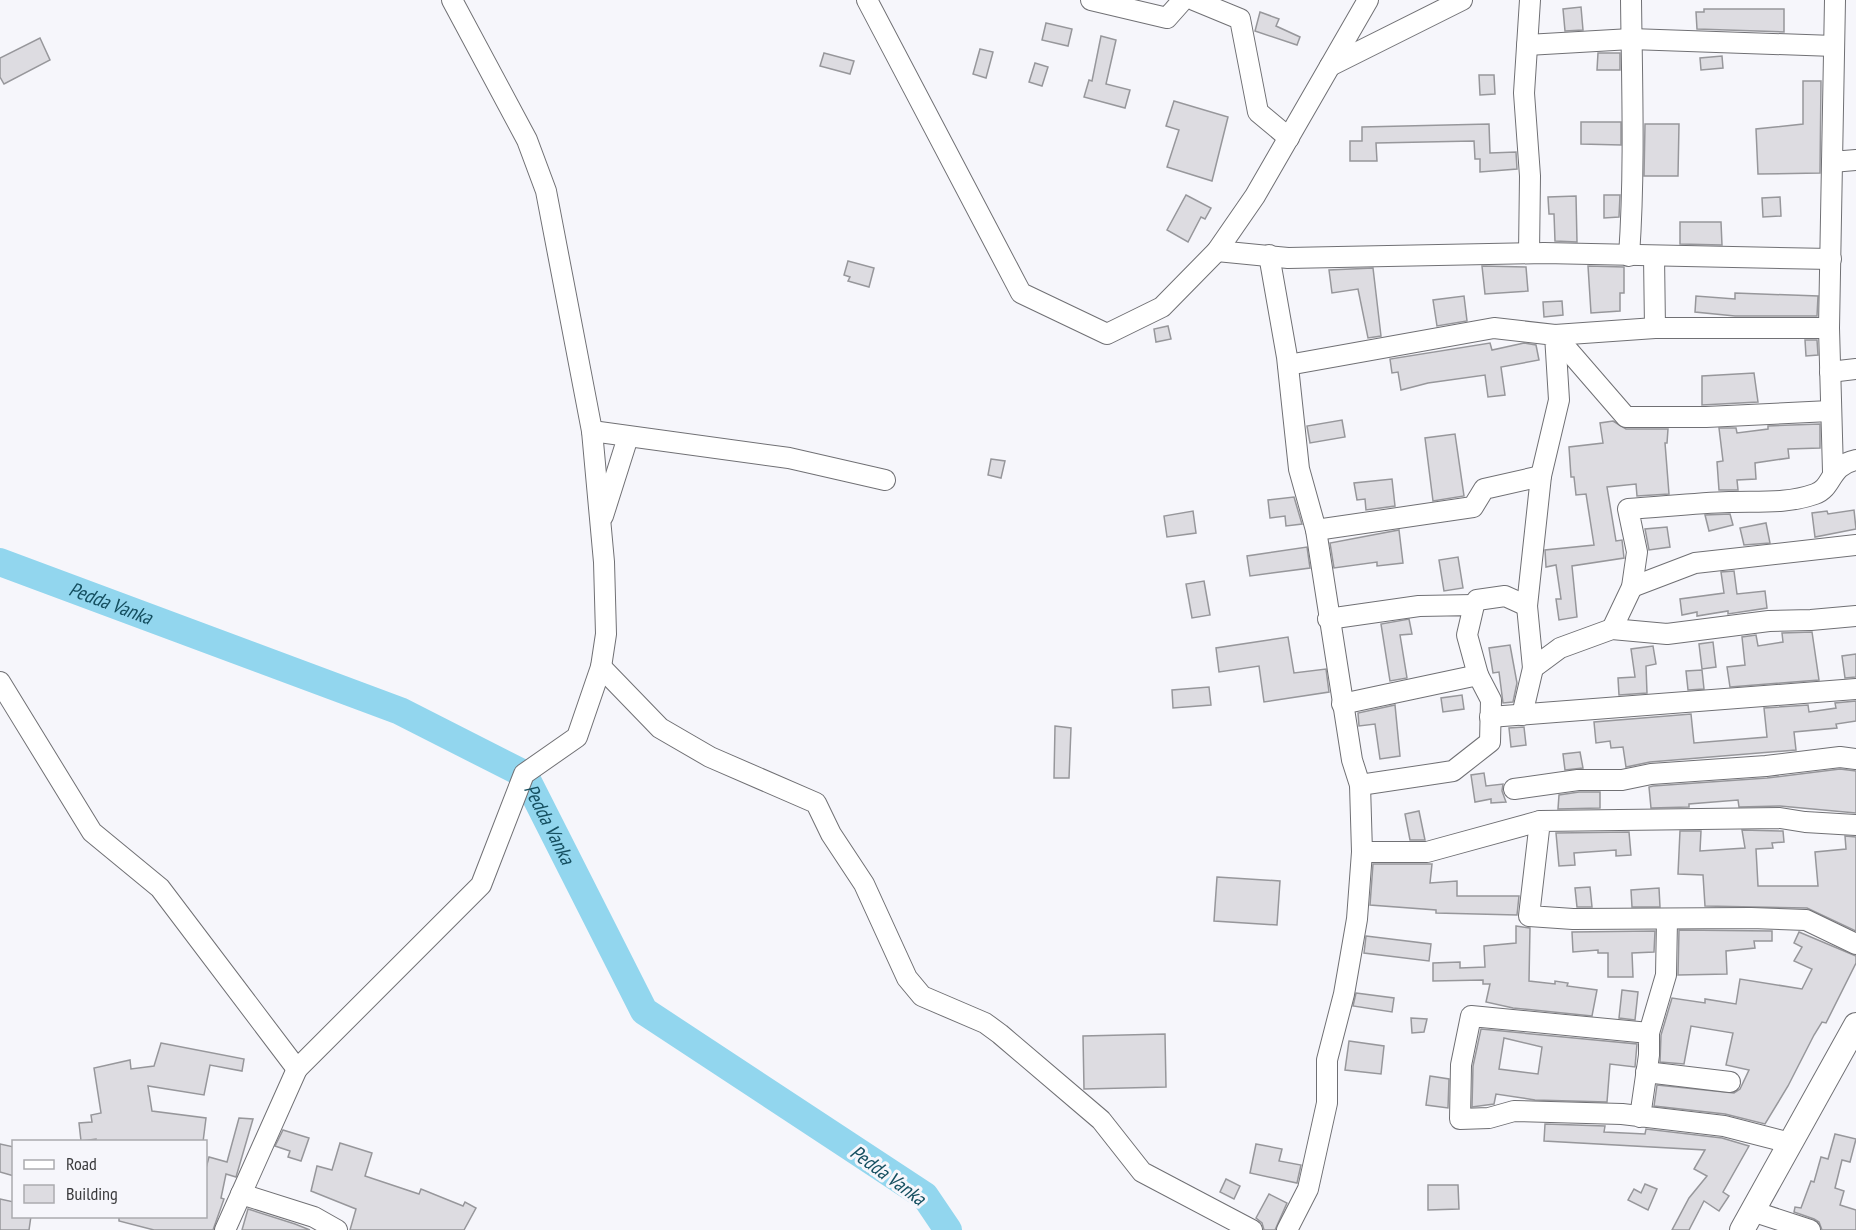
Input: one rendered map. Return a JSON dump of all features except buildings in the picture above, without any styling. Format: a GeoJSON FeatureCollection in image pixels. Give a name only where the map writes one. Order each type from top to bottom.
{"type":"FeatureCollection","features":[{"type":"Feature","properties":{"kind":"main road"},"geometry":{"type":"LineString","coordinates":[[1747,1220],[1856,1024]]}},
{"type":"Feature","properties":{"kind":"street"},"geometry":{"type":"LineString","coordinates":[[225,1230],[297,1068],[481,885],[524,774],[577,736],[601,667],[606,634],[604,562],[592,431],[546,191],[527,140],[452,0]]}},
{"type":"Feature","properties":{"kind":"street"},"geometry":{"type":"LineString","coordinates":[[867,0],[1021,293],[1107,334],[1162,307],[1217,251],[1255,196],[1368,0]]}},
{"type":"Feature","properties":{"kind":"street"},"geometry":{"type":"LineString","coordinates":[[1091,0],[1167,18],[1183,0]]}},
{"type":"Feature","properties":{"kind":"street"},"geometry":{"type":"LineString","coordinates":[[1194,0],[1240,19],[1258,112],[1289,138]]}},
{"type":"Feature","properties":{"kind":"street"},"geometry":{"type":"LineString","coordinates":[[1330,66],[1461,0]]}},
{"type":"Feature","properties":{"kind":"street"},"geometry":{"type":"LineString","coordinates":[[1530,0],[1524,93],[1530,176],[1530,254]]}},
{"type":"Feature","properties":{"kind":"street"},"geometry":{"type":"LineString","coordinates":[[1629,256],[1633,193],[1631,0]]}},
{"type":"Feature","properties":{"kind":"street"},"geometry":{"type":"LineString","coordinates":[[1612,629],[1632,587],[1637,552],[1628,509],[1722,502],[1767,503],[1817,493],[1826,487],[1833,472],[1829,328],[1835,0]]}},
{"type":"Feature","properties":{"kind":"street"},"geometry":{"type":"LineString","coordinates":[[1527,45],[1631,39],[1834,46]]}},
{"type":"Feature","properties":{"kind":"street"},"geometry":{"type":"LineString","coordinates":[[1832,162],[1856,160]]}},
{"type":"Feature","properties":{"kind":"street"},"geometry":{"type":"LineString","coordinates":[[1217,251],[1288,258],[1530,254],[1831,259]]}},
{"type":"Feature","properties":{"kind":"street"},"geometry":{"type":"LineString","coordinates":[[1269,255],[1288,365],[1299,469],[1316,530],[1342,704],[1352,760],[1360,785],[1362,852],[1357,919],[1344,994],[1327,1060],[1327,1103],[1308,1189],[1287,1230]]}},
{"type":"Feature","properties":{"kind":"street"},"geometry":{"type":"LineString","coordinates":[[1654,256],[1655,328]]}},
{"type":"Feature","properties":{"kind":"street"},"geometry":{"type":"LineString","coordinates":[[1288,365],[1494,328],[1555,335],[1655,328],[1829,328]]}},
{"type":"Feature","properties":{"kind":"street"},"geometry":{"type":"LineString","coordinates":[[1555,335],[1626,417],[1706,417],[1830,411]]}},
{"type":"Feature","properties":{"kind":"street"},"geometry":{"type":"LineString","coordinates":[[1522,715],[1533,668],[1527,606],[1541,476],[1560,400],[1555,335]]}},
{"type":"Feature","properties":{"kind":"street"},"geometry":{"type":"LineString","coordinates":[[1830,372],[1856,369]]}},
{"type":"Feature","properties":{"kind":"street"},"geometry":{"type":"LineString","coordinates":[[592,431],[789,458],[885,480]]}},
{"type":"Feature","properties":{"kind":"street"},"geometry":{"type":"LineString","coordinates":[[599,527],[628,436]]}},
{"type":"Feature","properties":{"kind":"street"},"geometry":{"type":"LineString","coordinates":[[1833,472],[1846,463],[1856,460]]}},
{"type":"Feature","properties":{"kind":"street"},"geometry":{"type":"LineString","coordinates":[[1316,530],[1473,507],[1484,489],[1541,476]]}},
{"type":"Feature","properties":{"kind":"street"},"geometry":{"type":"LineString","coordinates":[[1632,587],[1695,563],[1856,545]]}},
{"type":"Feature","properties":{"kind":"street"},"geometry":{"type":"LineString","coordinates":[[1360,785],[1453,771],[1490,742],[1491,700],[1478,675],[1467,635],[1474,605],[1477,600],[1505,596],[1527,606]]}},
{"type":"Feature","properties":{"kind":"street"},"geometry":{"type":"LineString","coordinates":[[1328,619],[1419,606],[1474,605]]}},
{"type":"Feature","properties":{"kind":"street"},"geometry":{"type":"LineString","coordinates":[[1533,668],[1560,648],[1612,629],[1667,634],[1769,621],[1856,616]]}},
{"type":"Feature","properties":{"kind":"street"},"geometry":{"type":"LineString","coordinates":[[601,667],[660,728],[710,757],[816,803],[831,834],[864,884],[907,978],[922,996],[985,1023],[1000,1034],[1101,1120],[1142,1172],[1252,1230]]}},
{"type":"Feature","properties":{"kind":"street"},"geometry":{"type":"LineString","coordinates":[[1342,704],[1478,675]]}},
{"type":"Feature","properties":{"kind":"street"},"geometry":{"type":"LineString","coordinates":[[0,682],[93,832],[160,888],[297,1068]]}},
{"type":"Feature","properties":{"kind":"street"},"geometry":{"type":"LineString","coordinates":[[1490,717],[1856,689]]}},
{"type":"Feature","properties":{"kind":"street"},"geometry":{"type":"LineString","coordinates":[[1514,789],[1578,780],[1622,780],[1651,774],[1766,766],[1840,757],[1856,759]]}},
{"type":"Feature","properties":{"kind":"street"},"geometry":{"type":"LineString","coordinates":[[1362,852],[1427,852],[1540,821],[1780,818],[1856,825]]}},
{"type":"Feature","properties":{"kind":"street"},"geometry":{"type":"LineString","coordinates":[[1540,821],[1529,916],[1667,920],[1751,918],[1806,920],[1856,944]]}},
{"type":"Feature","properties":{"kind":"street"},"geometry":{"type":"LineString","coordinates":[[1640,1117],[1649,1032],[1666,975],[1667,920]]}},
{"type":"Feature","properties":{"kind":"street"},"geometry":{"type":"LineString","coordinates":[[1649,1032],[1471,1016],[1461,1065],[1460,1119],[1489,1118],[1514,1111],[1640,1117],[1724,1126],[1790,1143]]}},
{"type":"Feature","properties":{"kind":"street"},"geometry":{"type":"LineString","coordinates":[[1646,1072],[1730,1082]]}},
{"type":"Feature","properties":{"kind":"street"},"geometry":{"type":"LineString","coordinates":[[240,1194],[314,1217],[339,1229]]}},
{"type":"Feature","properties":{"kind":"street"},"geometry":{"type":"LineString","coordinates":[[1747,1220],[1810,1230]]}},
{"type":"Feature","properties":{"kind":"waterway","name":"Pedda Vanka"},"geometry":{"type":"LineString","coordinates":[[0,562],[400,711],[524,774],[644,1011],[925,1196],[948,1230]]}}]}
